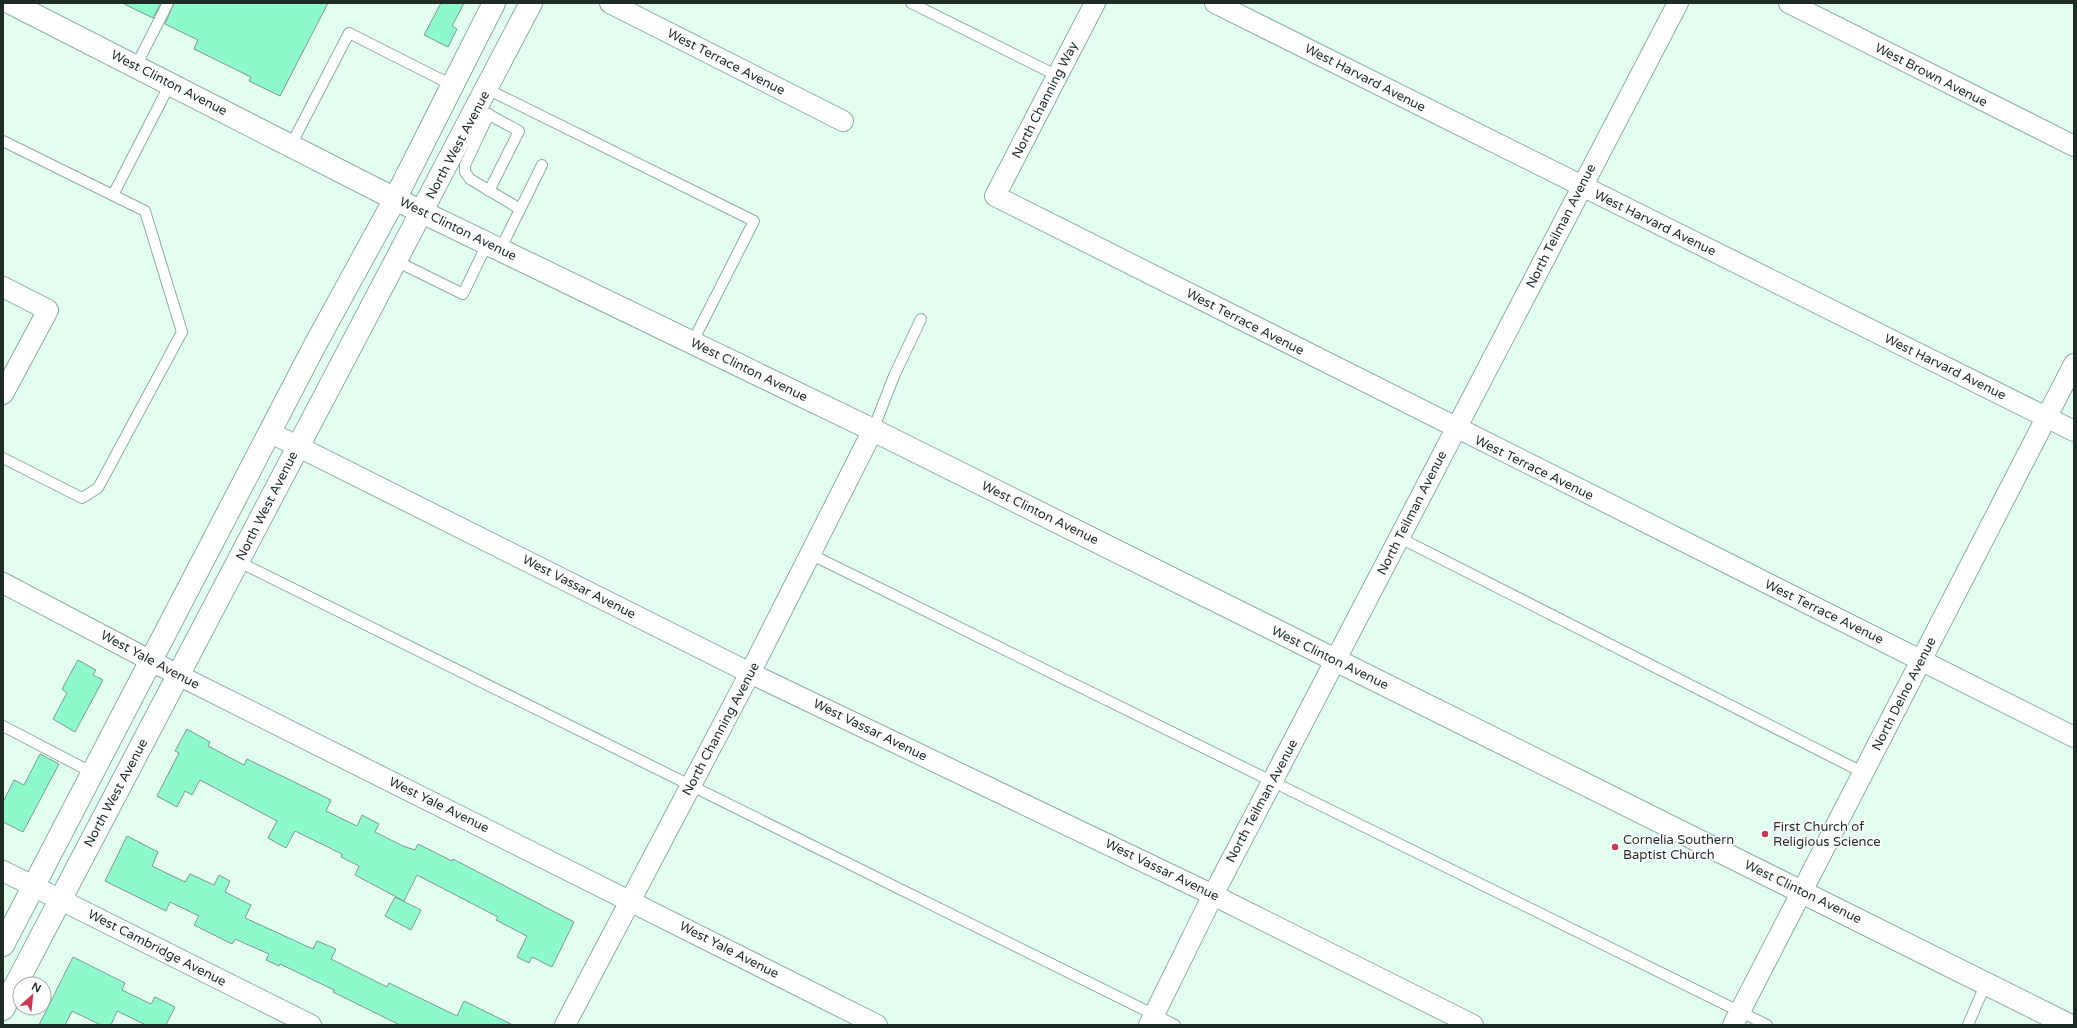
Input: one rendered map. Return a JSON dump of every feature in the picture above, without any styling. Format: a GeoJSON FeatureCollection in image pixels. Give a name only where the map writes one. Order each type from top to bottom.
{"type":"FeatureCollection","features":[{"type":"Feature","properties":{"kind":"main road","name":"West Clinton Avenue"},"geometry":{"type":"LineString","coordinates":[[11,3],[394,199],[873,430],[2069,1025]]}},
{"type":"Feature","properties":{"kind":"main road"},"geometry":{"type":"LineString","coordinates":[[3,945],[269,432],[353,272],[394,199],[494,3]]}},
{"type":"Feature","properties":{"kind":"main road","name":"North West Avenue"},"geometry":{"type":"LineString","coordinates":[[3,1009],[239,562],[297,446],[422,212],[483,111],[487,89],[531,3]]}},
{"type":"Feature","properties":{"kind":"street","name":"West Terrace Avenue"},"geometry":{"type":"LineString","coordinates":[[610,3],[843,121]]}},
{"type":"Feature","properties":{"kind":"street","name":"North Channing Way"},"geometry":{"type":"LineString","coordinates":[[995,196],[1095,3]]}},
{"type":"Feature","properties":{"kind":"street","name":"West Harvard Avenue"},"geometry":{"type":"LineString","coordinates":[[1215,3],[2074,431]]}},
{"type":"Feature","properties":{"kind":"street","name":"North Teilman Avenue"},"geometry":{"type":"LineString","coordinates":[[1151,1020],[1213,895],[1678,3]]}},
{"type":"Feature","properties":{"kind":"street","name":"West Brown Avenue"},"geometry":{"type":"LineString","coordinates":[[1789,3],[2074,146]]}},
{"type":"Feature","properties":{"kind":"street","name":"West Terrace Avenue"},"geometry":{"type":"LineString","coordinates":[[995,196],[1456,429],[2074,737]]}},
{"type":"Feature","properties":{"kind":"street"},"geometry":{"type":"LineString","coordinates":[[3,287],[48,310],[3,394]]}},
{"type":"Feature","properties":{"kind":"street","name":"North Delno Avenue"},"geometry":{"type":"LineString","coordinates":[[1737,1018],[2074,364]]}},
{"type":"Feature","properties":{"kind":"street","name":"North Channing Avenue"},"geometry":{"type":"LineString","coordinates":[[564,1025],[750,673],[873,430]]}},
{"type":"Feature","properties":{"kind":"street","name":"West Vassar Avenue"},"geometry":{"type":"LineString","coordinates":[[269,432],[750,673],[1213,895],[1473,1025]]}},
{"type":"Feature","properties":{"kind":"street","name":"West Yale Avenue"},"geometry":{"type":"LineString","coordinates":[[3,583],[178,676],[630,900],[877,1025]]}},
{"type":"Feature","properties":{"kind":"street","name":"West Cambridge Avenue"},"geometry":{"type":"LineString","coordinates":[[3,871],[310,1025]]}},
{"type":"Feature","properties":{"kind":"lane"},"geometry":{"type":"LineString","coordinates":[[136,66],[168,3]]}},
{"type":"Feature","properties":{"kind":"lane"},"geometry":{"type":"LineString","coordinates":[[911,3],[1058,76]]}},
{"type":"Feature","properties":{"kind":"lane"},"geometry":{"type":"LineString","coordinates":[[291,145],[348,33],[452,85]]}},
{"type":"Feature","properties":{"kind":"lane"},"geometry":{"type":"LineString","coordinates":[[113,195],[170,84]]}},
{"type":"Feature","properties":{"kind":"lane"},"geometry":{"type":"LineString","coordinates":[[487,89],[754,221],[692,343]]}},
{"type":"Feature","properties":{"kind":"lane"},"geometry":{"type":"LineString","coordinates":[[489,191],[520,131],[483,111],[465,165],[465,172],[470,179],[489,191],[520,209]]}},
{"type":"Feature","properties":{"kind":"lane"},"geometry":{"type":"LineString","coordinates":[[3,141],[145,211],[182,332],[98,488],[82,498],[3,458]]}},
{"type":"Feature","properties":{"kind":"lane"},"geometry":{"type":"LineString","coordinates":[[396,261],[463,294],[493,247],[520,209],[542,165]]}},
{"type":"Feature","properties":{"kind":"lane"},"geometry":{"type":"LineString","coordinates":[[873,430],[894,376],[921,319]]}},
{"type":"Feature","properties":{"kind":"lane"},"geometry":{"type":"LineString","coordinates":[[1400,538],[1864,772]]}},
{"type":"Feature","properties":{"kind":"lane"},"geometry":{"type":"LineString","coordinates":[[810,554],[1272,782],[1356,821],[1737,1018],[1767,1025]]}},
{"type":"Feature","properties":{"kind":"lane"},"geometry":{"type":"LineString","coordinates":[[239,562],[691,785],[1151,1020],[1175,1025]]}},
{"type":"Feature","properties":{"kind":"lane"},"geometry":{"type":"LineString","coordinates":[[3,726],[93,773]]}},
{"type":"Feature","properties":{"kind":"lane"},"geometry":{"type":"LineString","coordinates":[[1968,1025],[1986,983]]}},
{"type":"Feature","properties":{"kind":"building"},"geometry":{"type":"Polygon","coordinates":[[[122,3],[161,3],[153,18],[122,3]]]}},
{"type":"Feature","properties":{"kind":"building"},"geometry":{"type":"Polygon","coordinates":[[[174,3],[328,3],[280,96],[249,81],[251,77],[194,49],[198,40],[165,24],[174,3]]]}},
{"type":"Feature","properties":{"kind":"building"},"geometry":{"type":"Polygon","coordinates":[[[441,3],[464,3],[452,26],[457,29],[448,47],[424,35],[441,3]]]}},
{"type":"Feature","properties":{"kind":"building"},"geometry":{"type":"Polygon","coordinates":[[[78,660],[96,670],[93,675],[103,680],[75,732],[53,719],[67,693],[62,689],[78,660]]]}},
{"type":"Feature","properties":{"kind":"building"},"geometry":{"type":"Polygon","coordinates":[[[187,729],[210,742],[208,746],[244,765],[247,759],[331,800],[326,811],[357,826],[362,815],[379,824],[375,832],[403,846],[415,850],[418,844],[452,861],[453,859],[574,922],[552,967],[532,957],[529,963],[517,957],[527,936],[496,920],[498,917],[417,875],[404,901],[355,875],[359,866],[341,857],[342,854],[295,831],[286,848],[268,838],[277,821],[200,780],[192,795],[185,791],[177,807],[157,796],[179,753],[175,751],[187,729]]]}},
{"type":"Feature","properties":{"kind":"building"},"geometry":{"type":"Polygon","coordinates":[[[40,754],[59,764],[23,832],[3,822],[3,802],[14,780],[24,785],[40,754]]]}},
{"type":"Feature","properties":{"kind":"building"},"geometry":{"type":"Polygon","coordinates":[[[127,836],[158,852],[152,866],[185,882],[190,874],[214,885],[219,875],[230,881],[225,892],[251,905],[245,918],[313,949],[317,941],[336,949],[331,959],[387,987],[389,983],[457,1016],[464,1001],[513,1025],[400,1025],[333,992],[334,990],[280,964],[279,966],[266,960],[269,954],[235,939],[232,944],[194,925],[199,916],[170,902],[166,911],[105,881],[127,836]]]}},
{"type":"Feature","properties":{"kind":"building"},"geometry":{"type":"Polygon","coordinates":[[[395,897],[421,910],[411,930],[385,916],[395,897]]]}},
{"type":"Feature","properties":{"kind":"building"},"geometry":{"type":"Polygon","coordinates":[[[73,957],[125,983],[122,990],[151,1004],[155,997],[175,1007],[166,1025],[146,1025],[117,1011],[111,1025],[101,1025],[72,1011],[65,1025],[39,1025],[44,1016],[52,1016],[52,999],[73,957]]]}},
{"type":"Feature","properties":{"kind":"place","name":"First Church of Religious Science"},"geometry":{"type":"Point","coordinates":[1765,834]}},
{"type":"Feature","properties":{"kind":"place","name":"Cornelia Southern Baptist Church"},"geometry":{"type":"Point","coordinates":[1615,847]}}]}
